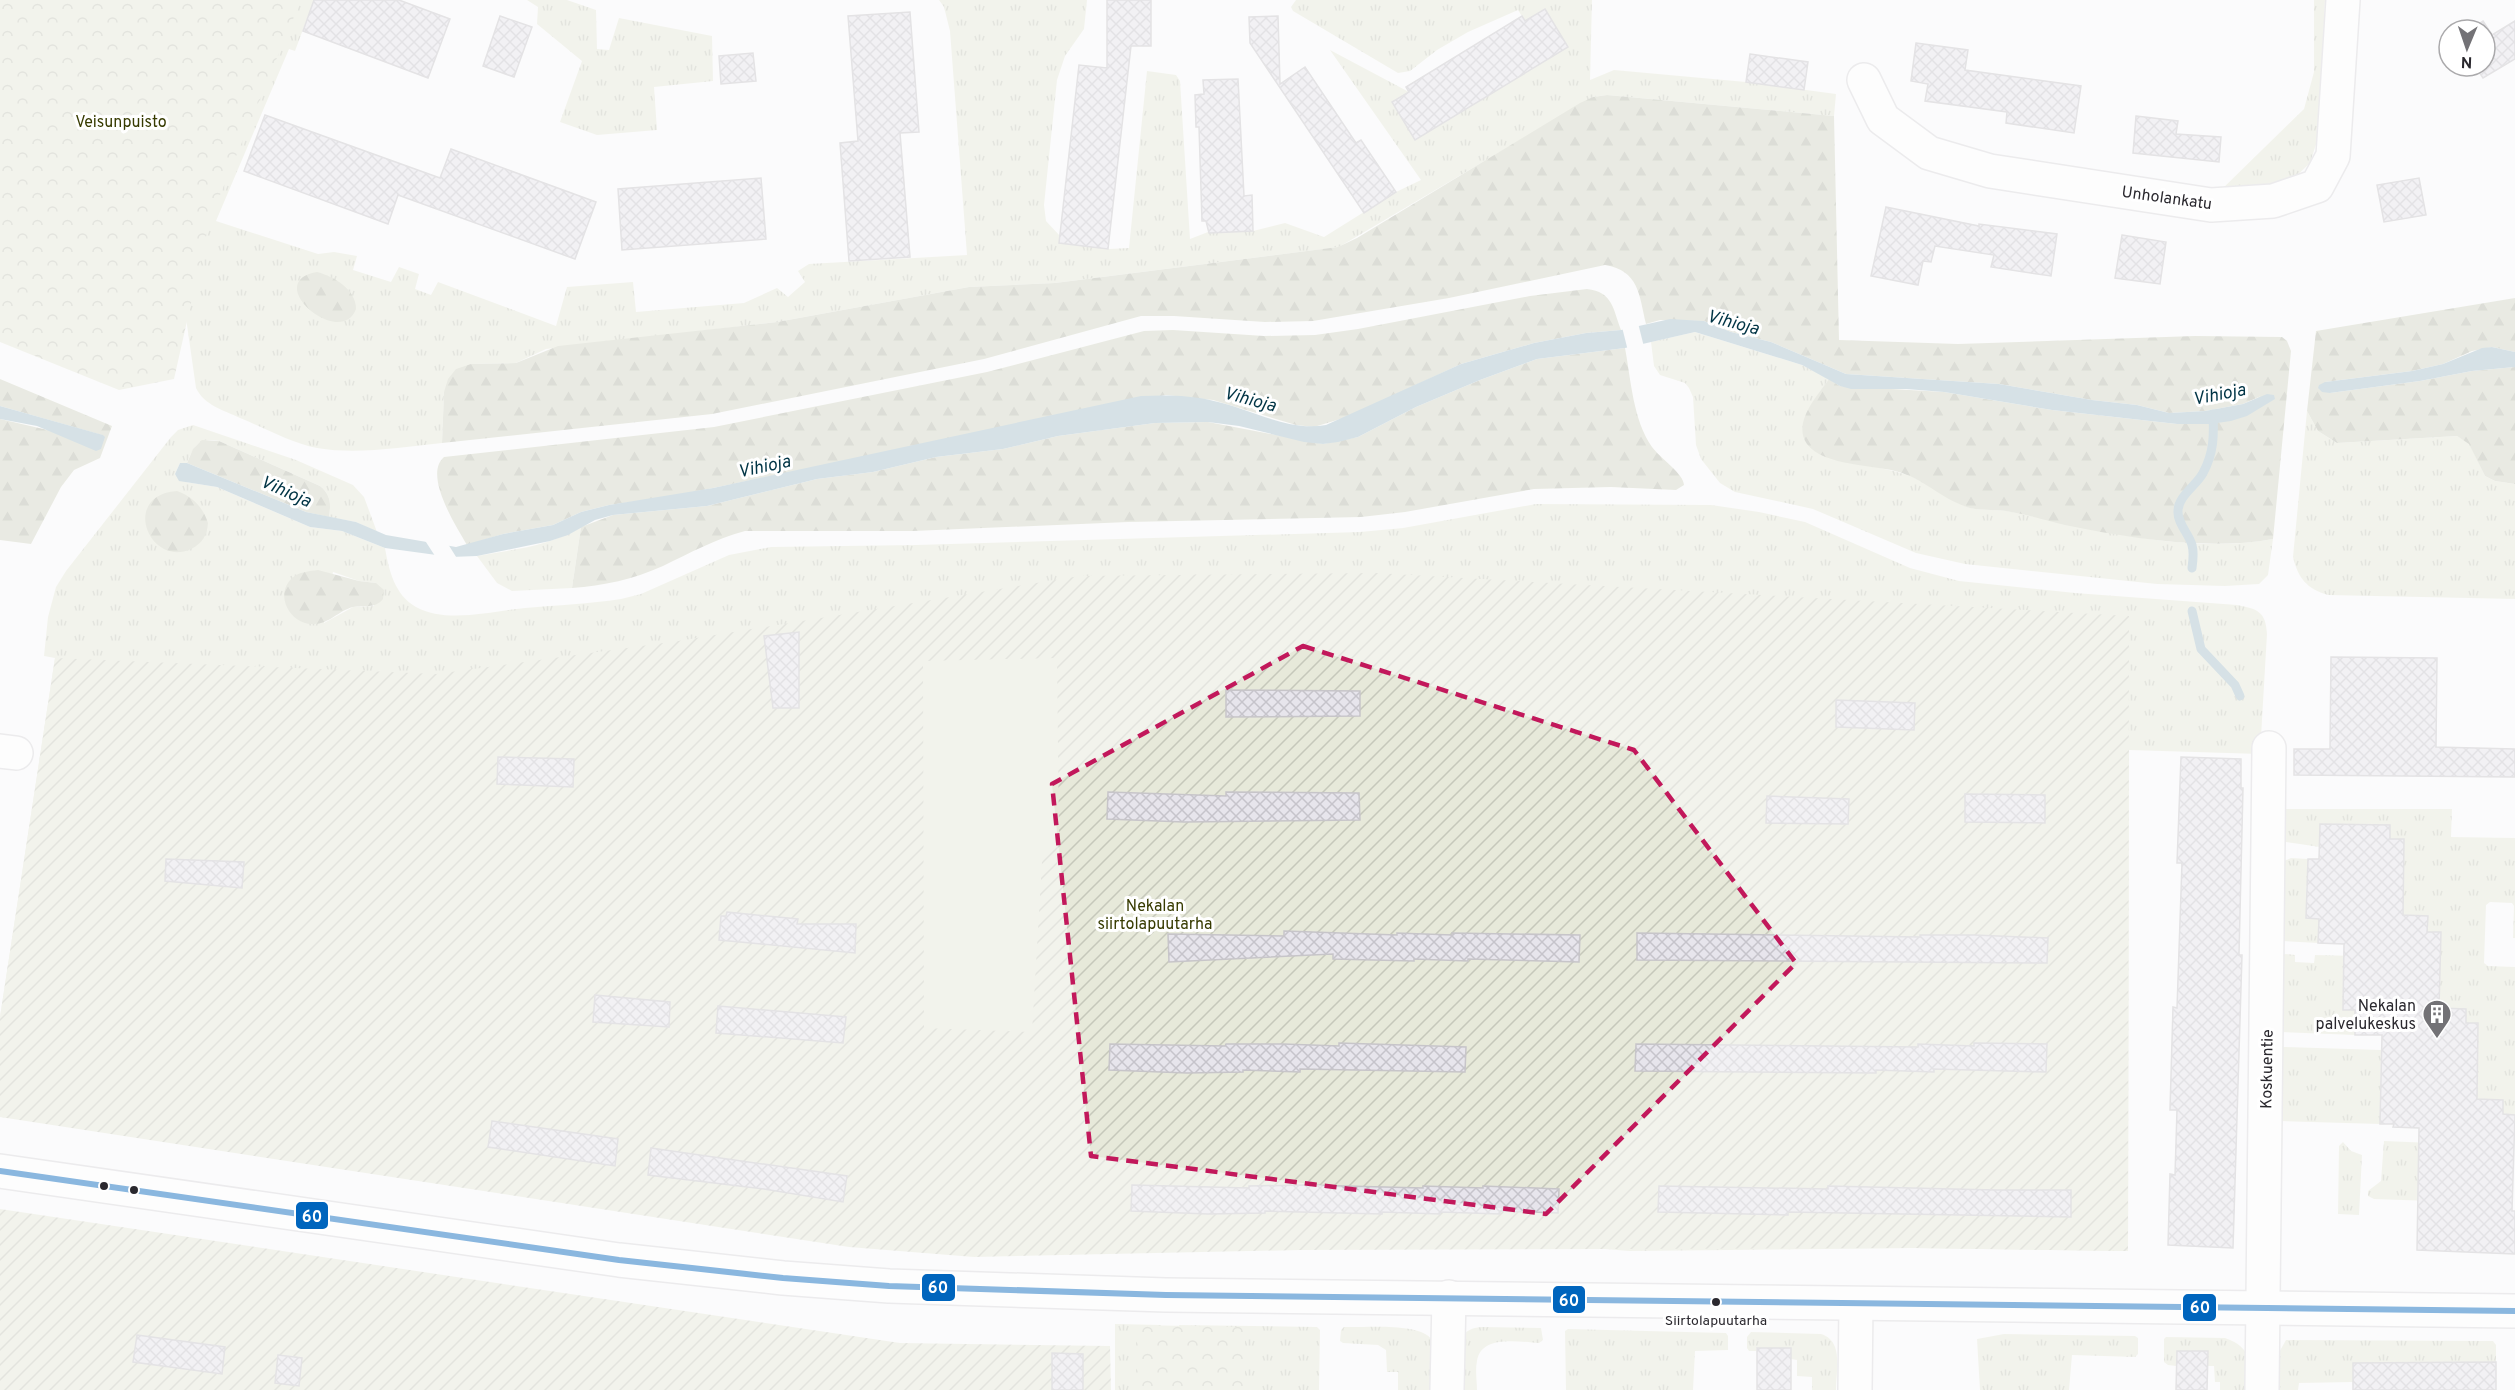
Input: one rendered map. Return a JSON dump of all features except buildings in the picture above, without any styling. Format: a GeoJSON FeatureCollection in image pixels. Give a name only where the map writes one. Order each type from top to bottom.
{"type":"FeatureCollection","features":[{"type":"Feature","properties":{"kind":"street","name":"Unholankatu"},"geometry":{"type":"LineString","coordinates":[[1864,80],[1882,119],[1929,153],[1990,171],[2211,205],[2273,201],[2318,186],[2333,156],[2343,0]]}},
{"type":"Feature","properties":{"kind":"street","name":"Koskuentie"},"geometry":{"type":"LineString","coordinates":[[2262,1390],[2270,748]]}},
{"type":"Feature","properties":{"kind":"street"},"geometry":{"type":"LineString","coordinates":[[0,1172],[619,1260],[783,1278],[988,1290],[1166,1295],[2515,1311]]}},
{"type":"Feature","properties":{"kind":"street"},"geometry":{"type":"LineString","coordinates":[[1447,1390],[1449,1297]]}},
{"type":"Feature","properties":{"kind":"street"},"geometry":{"type":"LineString","coordinates":[[1855,1390],[1856,1304]]}},
{"type":"Feature","properties":{"kind":"highlighted area"},"geometry":{"type":"Polygon","coordinates":[[[1303,646],[1634,750],[1796,963],[1546,1214],[1091,1156],[1052,784],[1303,646]]]}},
{"type":"Feature","properties":{"kind":"green space","name":"Veisunpuisto"},"geometry":{"type":"Polygon","coordinates":[[[0,0],[301,0],[210,219],[174,379],[119,390],[0,342],[0,0]]]}},
{"type":"Feature","properties":{"kind":"green space"},"geometry":{"type":"Polygon","coordinates":[[[168,0],[314,0],[295,51],[289,49],[216,221],[318,254],[334,252],[357,256],[353,270],[391,282],[399,267],[419,274],[415,289],[431,295],[438,282],[556,326],[567,287],[633,282],[636,312],[744,303],[777,288],[788,297],[805,282],[798,271],[809,264],[967,255],[950,31],[944,7],[939,0],[1087,0],[1084,29],[1065,56],[1057,80],[1044,205],[1046,221],[1060,236],[1059,243],[1109,249],[1129,248],[1147,71],[1176,75],[1180,81],[1190,239],[1208,232],[1253,231],[1285,223],[1324,237],[1396,192],[1421,180],[1330,50],[1409,92],[1415,140],[1568,47],[1545,10],[1525,21],[1518,10],[1468,32],[1437,50],[1410,71],[1398,73],[1293,11],[1291,7],[1296,0],[1592,0],[1590,80],[1614,70],[1746,82],[1836,94],[1834,116],[1607,95],[1593,97],[1339,247],[1055,283],[969,287],[777,322],[546,349],[516,363],[471,364],[444,392],[442,443],[348,451],[317,448],[278,435],[209,403],[196,388],[173,227],[168,0]]]}},
{"type":"Feature","properties":{"kind":"green space"},"geometry":{"type":"Polygon","coordinates":[[[527,0],[567,0],[596,10],[597,49],[609,50],[619,18],[712,36],[713,81],[654,87],[657,130],[597,135],[560,122],[582,61],[537,24],[538,7],[527,0]]]}},
{"type":"Feature","properties":{"kind":"green space"},"geometry":{"type":"Polygon","coordinates":[[[2314,0],[2325,0],[2319,135],[2310,163],[2285,187],[2219,192],[2304,109],[2314,72],[2314,0]]]}},
{"type":"Feature","properties":{"kind":"green space"},"geometry":{"type":"Polygon","coordinates":[[[1607,95],[1834,116],[1839,340],[1958,344],[2195,336],[2282,337],[2287,341],[2291,351],[2273,539],[2222,544],[2169,541],[2090,530],[2006,511],[1970,508],[1952,501],[1902,473],[1825,457],[1807,444],[1802,427],[1808,410],[1829,379],[1840,386],[1944,392],[2052,410],[2177,424],[2210,424],[2261,396],[2243,404],[2205,411],[2169,413],[2137,405],[2092,400],[1999,384],[1846,374],[1771,342],[1731,332],[1704,321],[1660,320],[1646,324],[1639,294],[1631,278],[1616,268],[1605,265],[1449,298],[1313,321],[1265,322],[1141,316],[984,359],[712,414],[442,443],[444,392],[448,379],[456,369],[471,364],[516,363],[558,346],[777,322],[969,287],[1055,283],[1338,247],[1357,238],[1580,103],[1593,97],[1607,95]]]}},
{"type":"Feature","properties":{"kind":"green space"},"geometry":{"type":"Polygon","coordinates":[[[317,272],[336,280],[352,295],[356,309],[348,320],[336,322],[322,318],[300,299],[297,288],[302,278],[317,272]]]}},
{"type":"Feature","properties":{"kind":"green space"},"geometry":{"type":"Polygon","coordinates":[[[1587,289],[1596,291],[1607,298],[1614,309],[1621,330],[1586,333],[1534,343],[1461,364],[1347,417],[1314,427],[1296,425],[1213,400],[1166,395],[674,496],[609,505],[581,512],[553,525],[503,534],[467,545],[449,514],[439,488],[437,476],[439,465],[444,457],[714,427],[987,372],[1144,331],[1173,330],[1264,336],[1315,335],[1530,296],[1587,289]]]}},
{"type":"Feature","properties":{"kind":"green space"},"geometry":{"type":"Polygon","coordinates":[[[2515,298],[2515,352],[2492,347],[2472,351],[2443,364],[2412,371],[2325,382],[2330,393],[2420,381],[2472,371],[2515,367],[2515,484],[2495,481],[2485,476],[2469,444],[2457,436],[2337,443],[2318,431],[2307,411],[2316,331],[2515,298]]]}},
{"type":"Feature","properties":{"kind":"green space"},"geometry":{"type":"Polygon","coordinates":[[[1695,332],[1802,365],[1829,379],[1813,401],[1806,417],[1804,434],[1807,443],[1910,476],[1926,483],[1957,503],[1971,508],[2007,511],[2109,532],[2175,542],[2241,543],[2273,539],[2268,575],[2259,584],[2225,586],[2157,584],[1965,564],[1916,553],[1813,509],[1735,492],[1720,483],[1701,459],[1696,445],[1693,397],[1689,388],[1685,383],[1660,375],[1654,366],[1651,342],[1695,332]]]}},
{"type":"Feature","properties":{"kind":"green space"},"geometry":{"type":"Polygon","coordinates":[[[1625,348],[1641,425],[1652,447],[1683,481],[1684,485],[1676,490],[1611,487],[1534,489],[1405,512],[1361,517],[1128,522],[913,531],[745,531],[713,542],[641,575],[607,584],[572,588],[581,527],[613,515],[707,506],[817,479],[873,472],[936,457],[1003,449],[1058,436],[1155,423],[1208,422],[1323,444],[1358,437],[1416,407],[1537,359],[1625,348]]]}},
{"type":"Feature","properties":{"kind":"green space"},"geometry":{"type":"Polygon","coordinates":[[[0,379],[112,426],[100,458],[74,470],[61,487],[31,544],[0,540],[0,419],[52,431],[102,435],[0,406],[0,379]]]}},
{"type":"Feature","properties":{"kind":"green space"},"geometry":{"type":"Polygon","coordinates":[[[2307,411],[2318,431],[2337,443],[2457,436],[2469,443],[2485,476],[2495,481],[2515,484],[2515,599],[2328,595],[2304,582],[2293,557],[2307,411]]]}},
{"type":"Feature","properties":{"kind":"green space","name":"Nekalan siirtolapuutarha"},"geometry":{"type":"Polygon","coordinates":[[[193,425],[296,460],[353,485],[364,497],[377,532],[356,522],[329,517],[329,500],[320,486],[219,441],[207,440],[198,444],[187,463],[180,463],[175,474],[186,482],[217,487],[310,527],[342,531],[385,548],[394,582],[403,596],[416,607],[441,615],[470,615],[621,599],[641,594],[729,555],[771,547],[1360,532],[1403,528],[1536,504],[1711,505],[1759,512],[1805,522],[1910,568],[1959,581],[2075,593],[2237,605],[2255,610],[2265,620],[2267,634],[2260,754],[2129,750],[2128,1251],[1914,1248],[1629,1251],[0,1117],[0,1017],[55,658],[44,656],[48,617],[56,587],[66,571],[178,430],[193,425]],[[333,572],[324,623],[353,607],[374,606],[376,583],[359,581],[333,572]]]}},
{"type":"Feature","properties":{"kind":"green space"},"geometry":{"type":"Polygon","coordinates":[[[202,440],[219,441],[320,486],[329,500],[329,517],[306,512],[187,463],[193,449],[202,440]]]}},
{"type":"Feature","properties":{"kind":"green space"},"geometry":{"type":"Polygon","coordinates":[[[177,491],[196,503],[208,523],[205,535],[199,544],[191,549],[176,552],[163,549],[153,540],[147,529],[145,516],[149,504],[160,495],[177,491]]]}},
{"type":"Feature","properties":{"kind":"green space"},"geometry":{"type":"Polygon","coordinates":[[[581,527],[572,588],[512,591],[497,583],[477,556],[544,543],[581,527]]]}},
{"type":"Feature","properties":{"kind":"green space"},"geometry":{"type":"Polygon","coordinates":[[[318,570],[376,583],[384,590],[383,599],[373,605],[353,607],[319,623],[306,623],[299,620],[292,615],[285,601],[284,593],[287,585],[298,574],[318,570]]]}},
{"type":"Feature","properties":{"kind":"green space","name":"Nekalan siirtolapuutarha"},"geometry":{"type":"Polygon","coordinates":[[[1376,573],[2129,616],[2128,1251],[1914,1248],[1300,1250],[974,1257],[849,1247],[0,1117],[0,1017],[55,658],[436,674],[678,641],[1080,576],[1376,573]]]}},
{"type":"Feature","properties":{"kind":"green space"},"geometry":{"type":"Polygon","coordinates":[[[1057,658],[1059,838],[1042,862],[1032,1032],[924,1028],[923,661],[1057,658]]]}},
{"type":"Feature","properties":{"kind":"green space"},"geometry":{"type":"Polygon","coordinates":[[[2282,809],[2452,809],[2451,837],[2515,838],[2515,938],[2513,938],[2514,906],[2512,903],[2490,902],[2486,905],[2484,963],[2488,966],[2515,967],[2515,1115],[2503,1114],[2503,1100],[2477,1099],[2477,1082],[2464,1082],[2478,1055],[2478,1023],[2466,1023],[2466,1009],[2439,1008],[2440,991],[2426,990],[2440,963],[2441,933],[2427,932],[2427,916],[2403,915],[2404,839],[2390,839],[2390,825],[2321,824],[2320,847],[2286,842],[2282,839],[2282,809]]]}},
{"type":"Feature","properties":{"kind":"green space"},"geometry":{"type":"Polygon","coordinates":[[[2291,858],[2308,859],[2307,872],[2320,873],[2319,886],[2306,886],[2306,918],[2319,919],[2318,943],[2282,941],[2284,861],[2291,858]]]}},
{"type":"Feature","properties":{"kind":"green space"},"geometry":{"type":"Polygon","coordinates":[[[2295,955],[2295,962],[2314,963],[2315,955],[2357,956],[2344,979],[2343,1010],[2355,1010],[2355,1035],[2281,1032],[2281,956],[2295,955]]]}},
{"type":"Feature","properties":{"kind":"green space"},"geometry":{"type":"Polygon","coordinates":[[[2281,1048],[2381,1050],[2380,1124],[2281,1121],[2281,1048]]]}},
{"type":"Feature","properties":{"kind":"green space"},"geometry":{"type":"Polygon","coordinates":[[[2384,1141],[2432,1143],[2418,1163],[2418,1195],[2431,1195],[2431,1201],[2374,1199],[2368,1196],[2368,1191],[2381,1181],[2384,1141]]]}},
{"type":"Feature","properties":{"kind":"green space"},"geometry":{"type":"Polygon","coordinates":[[[2343,1142],[2351,1151],[2362,1155],[2359,1215],[2338,1214],[2339,1146],[2343,1142]]]}},
{"type":"Feature","properties":{"kind":"green space"},"geometry":{"type":"Polygon","coordinates":[[[0,1209],[900,1343],[1110,1346],[1111,1390],[0,1390],[0,1209]]]}},
{"type":"Feature","properties":{"kind":"green space"},"geometry":{"type":"Polygon","coordinates":[[[1115,1324],[1161,1325],[1168,1390],[1115,1390],[1115,1324]]]}},
{"type":"Feature","properties":{"kind":"green space"},"geometry":{"type":"Polygon","coordinates":[[[1136,1325],[1245,1327],[1245,1390],[1136,1390],[1136,1325]]]}},
{"type":"Feature","properties":{"kind":"green space"},"geometry":{"type":"Polygon","coordinates":[[[1179,1325],[1317,1327],[1320,1330],[1319,1390],[1184,1390],[1179,1325]]]}},
{"type":"Feature","properties":{"kind":"green space"},"geometry":{"type":"Polygon","coordinates":[[[1344,1327],[1404,1328],[1426,1334],[1432,1340],[1435,1390],[1398,1390],[1398,1372],[1387,1372],[1386,1350],[1378,1345],[1343,1343],[1340,1341],[1341,1330],[1344,1327]]]}},
{"type":"Feature","properties":{"kind":"green space"},"geometry":{"type":"Polygon","coordinates":[[[1481,1327],[1541,1328],[1543,1340],[1539,1343],[1512,1341],[1493,1343],[1486,1347],[1480,1352],[1477,1361],[1477,1390],[1459,1390],[1462,1338],[1470,1330],[1481,1327]]]}},
{"type":"Feature","properties":{"kind":"green space"},"geometry":{"type":"Polygon","coordinates":[[[1568,1329],[1726,1333],[1728,1350],[1695,1351],[1693,1390],[1566,1390],[1565,1331],[1568,1329]]]}},
{"type":"Feature","properties":{"kind":"green space"},"geometry":{"type":"Polygon","coordinates":[[[1751,1332],[1821,1334],[1828,1338],[1836,1350],[1836,1390],[1812,1390],[1812,1377],[1797,1376],[1797,1360],[1791,1359],[1791,1348],[1756,1348],[1756,1351],[1749,1351],[1747,1337],[1751,1332]]]}},
{"type":"Feature","properties":{"kind":"green space"},"geometry":{"type":"Polygon","coordinates":[[[2004,1334],[2135,1336],[2138,1338],[2138,1354],[2135,1357],[2072,1355],[2069,1390],[1980,1390],[1977,1339],[2004,1334]]]}},
{"type":"Feature","properties":{"kind":"green space"},"geometry":{"type":"Polygon","coordinates":[[[2166,1337],[2225,1338],[2234,1342],[2241,1347],[2248,1358],[2249,1390],[2220,1390],[2220,1382],[2215,1382],[2214,1366],[2207,1366],[2207,1351],[2177,1351],[2176,1366],[2168,1365],[2164,1362],[2164,1339],[2166,1337]]]}},
{"type":"Feature","properties":{"kind":"green space"},"geometry":{"type":"Polygon","coordinates":[[[2286,1340],[2493,1341],[2496,1345],[2496,1362],[2353,1363],[2353,1382],[2299,1383],[2298,1390],[2276,1390],[2277,1356],[2286,1340]]]}},
{"type":"Feature","properties":{"kind":"water"},"geometry":{"type":"Polygon","coordinates":[[[1670,319],[1704,321],[1731,332],[1771,342],[1846,374],[1999,384],[2092,400],[2137,405],[2169,413],[2205,411],[2243,404],[2267,394],[2274,395],[2275,399],[2247,416],[2231,421],[2210,424],[2177,424],[2052,410],[1944,392],[1851,389],[1840,386],[1802,365],[1695,332],[1625,348],[1537,359],[1416,407],[1358,437],[1338,442],[1323,444],[1304,442],[1239,426],[1208,422],[1155,423],[1058,436],[1003,449],[936,457],[873,472],[817,479],[707,506],[613,515],[595,520],[568,535],[550,541],[477,556],[451,557],[385,548],[342,531],[310,527],[217,487],[179,481],[175,474],[180,463],[187,463],[306,512],[356,522],[386,535],[456,547],[503,534],[553,525],[581,512],[609,505],[713,488],[1141,396],[1205,399],[1284,423],[1326,425],[1461,364],[1534,343],[1586,333],[1621,330],[1670,319]]]}},
{"type":"Feature","properties":{"kind":"water"},"geometry":{"type":"Polygon","coordinates":[[[2492,347],[2515,352],[2515,367],[2472,371],[2420,381],[2330,393],[2322,392],[2318,388],[2325,382],[2412,371],[2443,364],[2482,348],[2492,347]]]}},
{"type":"Feature","properties":{"kind":"water"},"geometry":{"type":"Polygon","coordinates":[[[0,406],[103,435],[105,437],[101,449],[96,451],[37,426],[0,419],[0,406]]]}},
{"type":"Feature","properties":{"kind":"pier"},"geometry":{"type":"Polygon","coordinates":[[[1638,323],[1644,347],[1628,351],[1622,327],[1638,323]]]}},
{"type":"Feature","properties":{"kind":"pier"},"geometry":{"type":"Polygon","coordinates":[[[424,539],[448,544],[458,560],[437,559],[424,539]]]}},
{"type":"Feature","properties":{"kind":"waterway","name":"Vihioja"},"geometry":{"type":"LineString","coordinates":[[2192,568],[2192,545],[2179,520],[2178,511],[2181,500],[2207,466],[2213,437],[2213,414]]}},
{"type":"Feature","properties":{"kind":"waterway"},"geometry":{"type":"LineString","coordinates":[[2192,611],[2201,649],[2235,685],[2240,696]]}},
{"type":"Feature","properties":{"kind":"transit line","name":"60"},"geometry":{"type":"LineString","coordinates":[[0,1171],[619,1260],[783,1278],[889,1286],[1166,1295],[2515,1311]]}},
{"type":"Feature","properties":{"kind":"place","name":"Nekalan palvelukeskus"},"geometry":{"type":"Point","coordinates":[2437,1040]}},
{"type":"Feature","properties":{"kind":"place","name":"Siirtolapuutarha"},"geometry":{"type":"Point","coordinates":[1716,1302]}}]}
